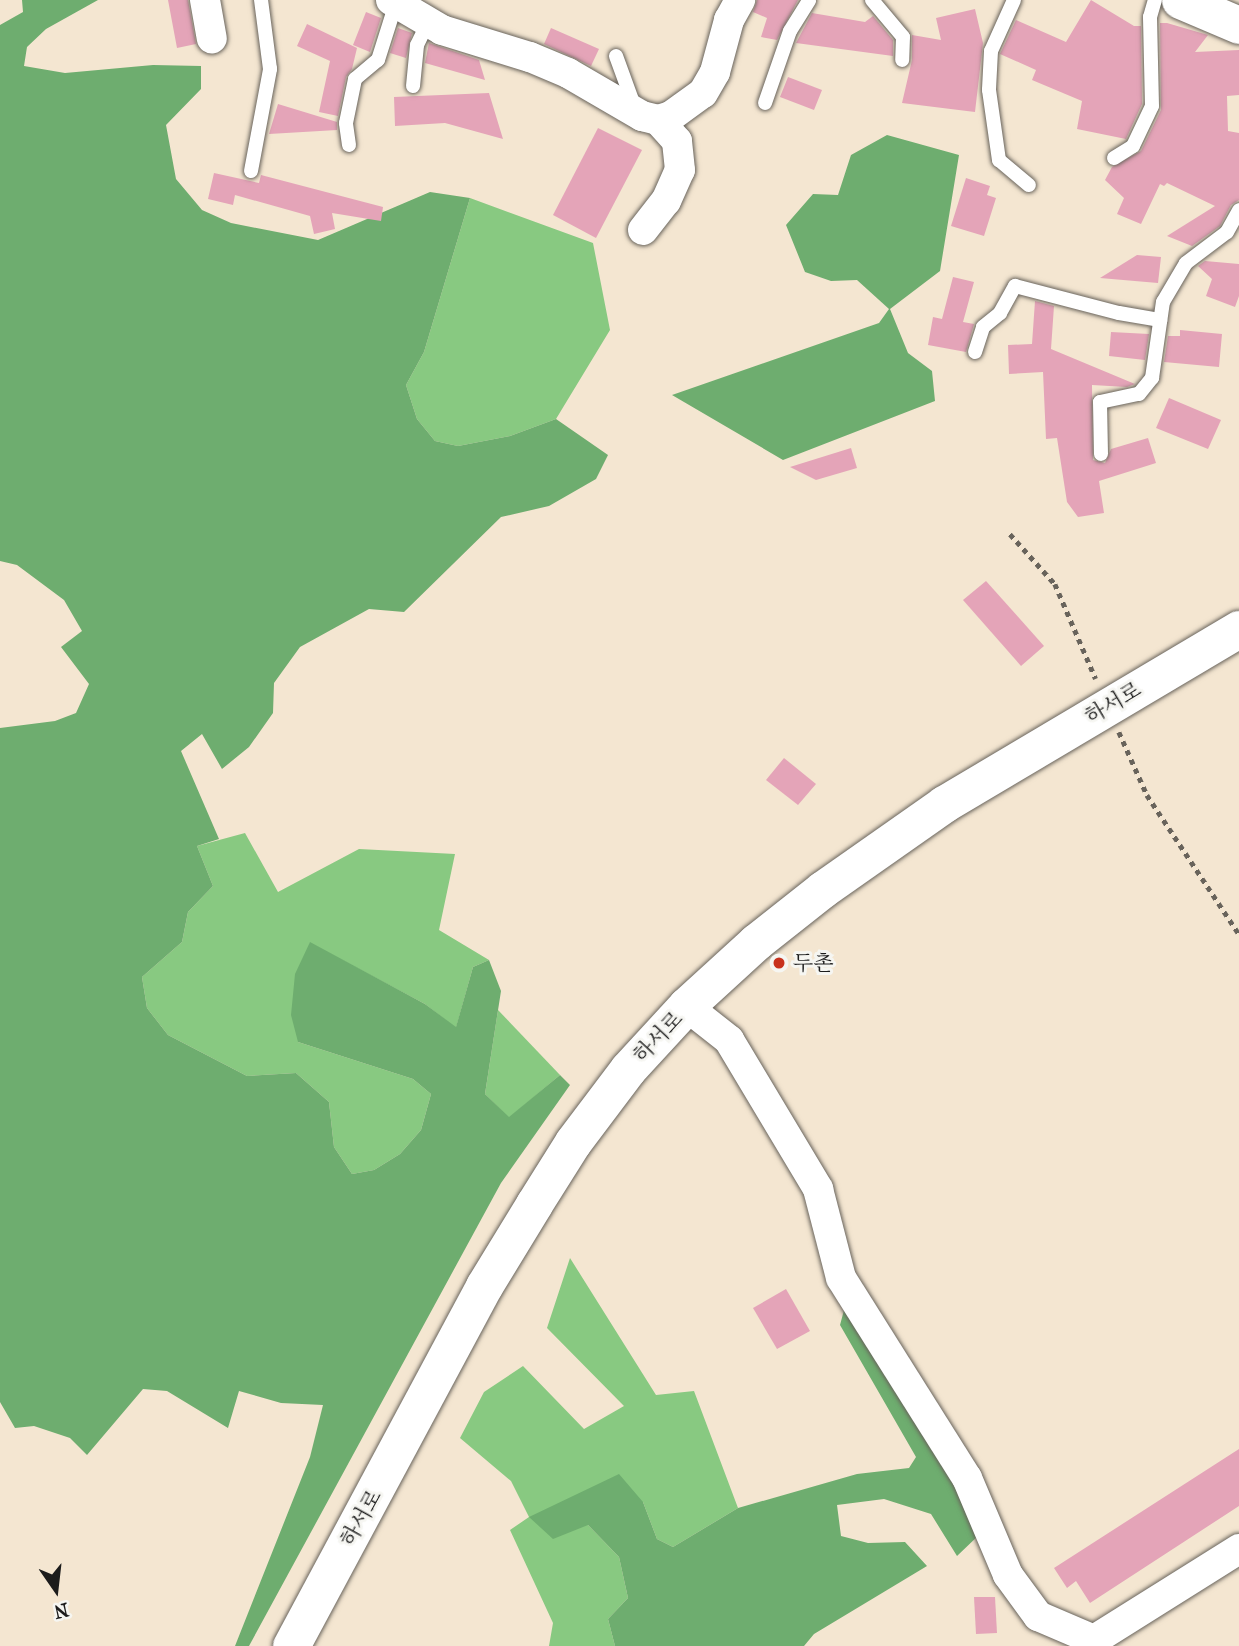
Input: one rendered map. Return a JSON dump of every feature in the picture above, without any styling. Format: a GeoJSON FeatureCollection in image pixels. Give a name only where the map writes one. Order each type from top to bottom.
{"type":"FeatureCollection","features":[{"type":"Feature","properties":{"kind":"street"},"geometry":{"type":"LineString","coordinates":[[205,0],[212,38]]}},
{"type":"Feature","properties":{"kind":"street"},"geometry":{"type":"LineString","coordinates":[[658,120],[671,116],[704,93],[715,72],[729,20],[740,0]]}},
{"type":"Feature","properties":{"kind":"street"},"geometry":{"type":"LineString","coordinates":[[1180,0],[1239,25]]}},
{"type":"Feature","properties":{"kind":"street"},"geometry":{"type":"LineString","coordinates":[[393,1],[442,30],[530,57],[568,72],[628,108],[658,120],[677,141],[680,170],[666,201],[643,230]]}},
{"type":"Feature","properties":{"kind":"street","name":"하서로"},"geometry":{"type":"LineString","coordinates":[[290,1646],[484,1286],[534,1204],[573,1142],[628,1069],[686,1006],[756,942],[823,890],[944,804],[1239,629]]}},
{"type":"Feature","properties":{"kind":"street"},"geometry":{"type":"LineString","coordinates":[[686,1006],[729,1040],[817,1189],[841,1278],[967,1478],[1007,1575],[1038,1615],[1094,1643],[1239,1549]]}},
{"type":"Feature","properties":{"kind":"lane"},"geometry":{"type":"LineString","coordinates":[[251,171],[270,69],[261,0]]}},
{"type":"Feature","properties":{"kind":"lane"},"geometry":{"type":"LineString","coordinates":[[765,103],[790,31],[809,0]]}},
{"type":"Feature","properties":{"kind":"lane"},"geometry":{"type":"LineString","coordinates":[[872,0],[903,37],[902,60]]}},
{"type":"Feature","properties":{"kind":"lane"},"geometry":{"type":"LineString","coordinates":[[1014,0],[991,51],[989,90],[999,160],[1029,185]]}},
{"type":"Feature","properties":{"kind":"lane"},"geometry":{"type":"LineString","coordinates":[[1114,158],[1133,146],[1152,106],[1150,17],[1154,0]]}},
{"type":"Feature","properties":{"kind":"lane"},"geometry":{"type":"LineString","coordinates":[[349,145],[346,123],[355,79],[378,60],[393,1]]}},
{"type":"Feature","properties":{"kind":"lane"},"geometry":{"type":"LineString","coordinates":[[413,86],[417,45],[428,22]]}},
{"type":"Feature","properties":{"kind":"lane"},"geometry":{"type":"LineString","coordinates":[[616,56],[632,100],[628,108]]}},
{"type":"Feature","properties":{"kind":"lane"},"geometry":{"type":"LineString","coordinates":[[1101,454],[1100,402],[1139,394],[1152,378],[1163,302],[1186,263],[1227,232],[1239,210]]}},
{"type":"Feature","properties":{"kind":"lane"},"geometry":{"type":"LineString","coordinates":[[975,352],[983,327],[1000,313],[1015,286],[1119,313],[1160,320]]}},
{"type":"Feature","properties":{"kind":"green space"},"geometry":{"type":"Polygon","coordinates":[[[22,0],[98,0],[46,29],[27,47],[24,66],[65,73],[153,65],[201,66],[201,89],[166,125],[176,179],[202,210],[231,223],[318,240],[430,192],[470,198],[424,352],[406,385],[417,419],[435,441],[458,446],[510,436],[556,419],[608,455],[596,479],[549,506],[501,517],[404,612],[369,609],[300,647],[274,683],[273,713],[249,747],[222,769],[202,734],[181,751],[219,839],[197,846],[213,886],[188,912],[182,942],[142,977],[147,1008],[168,1035],[247,1076],[296,1073],[329,1102],[334,1147],[352,1174],[374,1170],[400,1154],[421,1130],[431,1094],[413,1079],[298,1042],[291,1015],[295,974],[310,942],[425,1004],[456,1027],[473,967],[489,960],[501,991],[485,1094],[509,1117],[560,1075],[570,1085],[501,1183],[249,1646],[235,1646],[310,1457],[323,1405],[281,1403],[239,1391],[228,1428],[167,1391],[143,1389],[87,1455],[70,1438],[34,1426],[15,1428],[0,1402],[0,728],[55,721],[76,713],[89,684],[61,647],[82,631],[64,600],[17,565],[0,561],[0,25],[23,12],[22,0]]]}},
{"type":"Feature","properties":{"kind":"green space"},"geometry":{"type":"Polygon","coordinates":[[[887,135],[959,155],[940,271],[890,309],[908,353],[932,371],[935,401],[783,460],[672,395],[879,323],[889,309],[857,280],[831,281],[805,272],[786,225],[813,194],[838,195],[851,155],[887,135]]]}},
{"type":"Feature","properties":{"kind":"green space"},"geometry":{"type":"Polygon","coordinates":[[[470,198],[593,243],[610,330],[556,419],[510,436],[458,446],[435,441],[417,419],[406,385],[424,352],[470,198]]]}},
{"type":"Feature","properties":{"kind":"green space"},"geometry":{"type":"Polygon","coordinates":[[[245,833],[278,892],[359,849],[455,854],[439,930],[489,960],[473,967],[456,1028],[425,1004],[310,943],[298,1042],[413,1079],[431,1094],[421,1130],[400,1154],[374,1170],[352,1174],[334,1147],[329,1102],[296,1073],[247,1076],[168,1035],[147,1008],[142,977],[182,942],[188,912],[213,886],[197,846],[245,833]]]}},
{"type":"Feature","properties":{"kind":"green space"},"geometry":{"type":"Polygon","coordinates":[[[498,1010],[560,1075],[509,1118],[485,1094],[498,1010]]]}},
{"type":"Feature","properties":{"kind":"green space"},"geometry":{"type":"Polygon","coordinates":[[[570,1258],[656,1395],[694,1391],[738,1508],[673,1547],[657,1539],[643,1502],[588,1525],[619,1557],[628,1598],[608,1619],[615,1646],[549,1646],[553,1623],[510,1530],[529,1517],[511,1481],[460,1438],[484,1392],[523,1366],[584,1429],[624,1406],[547,1328],[570,1258]]]}},
{"type":"Feature","properties":{"kind":"green space"},"geometry":{"type":"Polygon","coordinates":[[[846,1303],[941,1457],[980,1534],[957,1556],[931,1514],[884,1499],[837,1505],[841,1536],[868,1543],[905,1542],[927,1566],[814,1634],[804,1646],[615,1646],[608,1619],[628,1598],[619,1557],[588,1525],[553,1539],[529,1517],[619,1474],[643,1502],[657,1539],[673,1547],[738,1508],[857,1474],[909,1468],[916,1457],[840,1325],[846,1303]]]}},
{"type":"Feature","properties":{"kind":"building"},"geometry":{"type":"Polygon","coordinates":[[[168,0],[188,0],[196,44],[177,48],[168,0]]]}},
{"type":"Feature","properties":{"kind":"building"},"geometry":{"type":"Polygon","coordinates":[[[757,0],[798,0],[777,40],[761,37],[767,18],[753,12],[757,0]]]}},
{"type":"Feature","properties":{"kind":"building"},"geometry":{"type":"Polygon","coordinates":[[[1091,0],[1134,26],[1141,26],[1142,104],[1126,139],[1077,129],[1082,101],[1032,80],[1036,70],[1000,54],[1016,20],[1066,42],[1091,0]]]}},
{"type":"Feature","properties":{"kind":"building"},"geometry":{"type":"Polygon","coordinates":[[[975,9],[983,43],[975,112],[902,103],[912,60],[912,35],[941,40],[936,18],[975,9]]]}},
{"type":"Feature","properties":{"kind":"building"},"geometry":{"type":"Polygon","coordinates":[[[366,12],[381,18],[370,52],[353,45],[366,12]]]}},
{"type":"Feature","properties":{"kind":"building"},"geometry":{"type":"Polygon","coordinates":[[[812,13],[865,22],[873,16],[893,40],[893,56],[796,43],[812,13]]]}},
{"type":"Feature","properties":{"kind":"building"},"geometry":{"type":"Polygon","coordinates":[[[1160,23],[1208,35],[1195,52],[1239,50],[1239,95],[1227,96],[1228,131],[1239,133],[1239,200],[1231,205],[1220,226],[1192,246],[1167,236],[1215,206],[1167,183],[1164,186],[1160,184],[1141,224],[1117,214],[1124,198],[1105,180],[1112,167],[1141,151],[1161,110],[1160,23]]]}},
{"type":"Feature","properties":{"kind":"building"},"geometry":{"type":"Polygon","coordinates":[[[307,24],[357,48],[352,69],[346,77],[338,116],[319,112],[330,61],[297,46],[307,24]]]}},
{"type":"Feature","properties":{"kind":"building"},"geometry":{"type":"Polygon","coordinates":[[[398,28],[412,33],[406,58],[390,53],[398,28]]]}},
{"type":"Feature","properties":{"kind":"building"},"geometry":{"type":"Polygon","coordinates":[[[551,28],[599,49],[591,66],[544,44],[551,28]]]}},
{"type":"Feature","properties":{"kind":"building"},"geometry":{"type":"Polygon","coordinates":[[[429,43],[479,60],[485,80],[425,63],[429,43]]]}},
{"type":"Feature","properties":{"kind":"building"},"geometry":{"type":"Polygon","coordinates":[[[788,77],[822,90],[814,110],[780,97],[788,77]]]}},
{"type":"Feature","properties":{"kind":"building"},"geometry":{"type":"Polygon","coordinates":[[[489,93],[503,139],[445,123],[395,126],[394,97],[489,93]]]}},
{"type":"Feature","properties":{"kind":"building"},"geometry":{"type":"Polygon","coordinates":[[[278,104],[337,122],[337,130],[269,134],[278,104]]]}},
{"type":"Feature","properties":{"kind":"building"},"geometry":{"type":"Polygon","coordinates":[[[598,128],[642,150],[596,238],[553,215],[598,128]]]}},
{"type":"Feature","properties":{"kind":"building"},"geometry":{"type":"Polygon","coordinates":[[[214,173],[259,183],[261,175],[383,207],[381,221],[332,213],[335,229],[314,234],[310,216],[235,195],[233,205],[208,199],[214,173]]]}},
{"type":"Feature","properties":{"kind":"building"},"geometry":{"type":"Polygon","coordinates":[[[966,178],[990,186],[987,195],[996,198],[984,236],[951,226],[966,178]]]}},
{"type":"Feature","properties":{"kind":"building"},"geometry":{"type":"Polygon","coordinates":[[[1137,255],[1161,257],[1158,283],[1100,278],[1137,255]]]}},
{"type":"Feature","properties":{"kind":"building"},"geometry":{"type":"Polygon","coordinates":[[[1205,261],[1239,264],[1239,296],[1235,307],[1206,296],[1212,279],[1198,266],[1205,261]]]}},
{"type":"Feature","properties":{"kind":"building"},"geometry":{"type":"Polygon","coordinates":[[[953,277],[974,282],[963,322],[974,324],[966,352],[928,345],[933,317],[942,319],[953,277]]]}},
{"type":"Feature","properties":{"kind":"building"},"geometry":{"type":"Polygon","coordinates":[[[1035,301],[1054,306],[1051,349],[1135,384],[1127,387],[1092,385],[1093,460],[1105,463],[1111,449],[1148,438],[1156,463],[1099,481],[1104,513],[1078,517],[1067,502],[1057,438],[1046,439],[1043,372],[1009,374],[1008,345],[1032,344],[1035,301]]]}},
{"type":"Feature","properties":{"kind":"building"},"geometry":{"type":"Polygon","coordinates":[[[1180,330],[1222,334],[1219,367],[1164,362],[1168,336],[1180,336],[1180,330]]]}},
{"type":"Feature","properties":{"kind":"building"},"geometry":{"type":"Polygon","coordinates":[[[1111,332],[1149,334],[1145,360],[1109,356],[1111,332]]]}},
{"type":"Feature","properties":{"kind":"building"},"geometry":{"type":"Polygon","coordinates":[[[1169,398],[1221,420],[1208,449],[1156,428],[1169,398]]]}},
{"type":"Feature","properties":{"kind":"building"},"geometry":{"type":"Polygon","coordinates":[[[851,448],[857,468],[816,480],[790,467],[851,448]]]}},
{"type":"Feature","properties":{"kind":"building"},"geometry":{"type":"Polygon","coordinates":[[[986,581],[1044,646],[1021,666],[963,600],[986,581]]]}},
{"type":"Feature","properties":{"kind":"building"},"geometry":{"type":"Polygon","coordinates":[[[784,758],[816,784],[798,805],[766,780],[784,758]]]}},
{"type":"Feature","properties":{"kind":"building"},"geometry":{"type":"Polygon","coordinates":[[[786,1289],[810,1331],[777,1349],[753,1308],[786,1289]]]}},
{"type":"Feature","properties":{"kind":"building"},"geometry":{"type":"Polygon","coordinates":[[[1239,1449],[1239,1506],[1090,1603],[1076,1581],[1067,1588],[1054,1568],[1239,1449]]]}},
{"type":"Feature","properties":{"kind":"building"},"geometry":{"type":"Polygon","coordinates":[[[974,1597],[995,1597],[997,1633],[976,1634],[974,1597]]]}},
{"type":"Feature","properties":{"kind":"place","name":"두촌"},"geometry":{"type":"Point","coordinates":[779,963]}}]}
